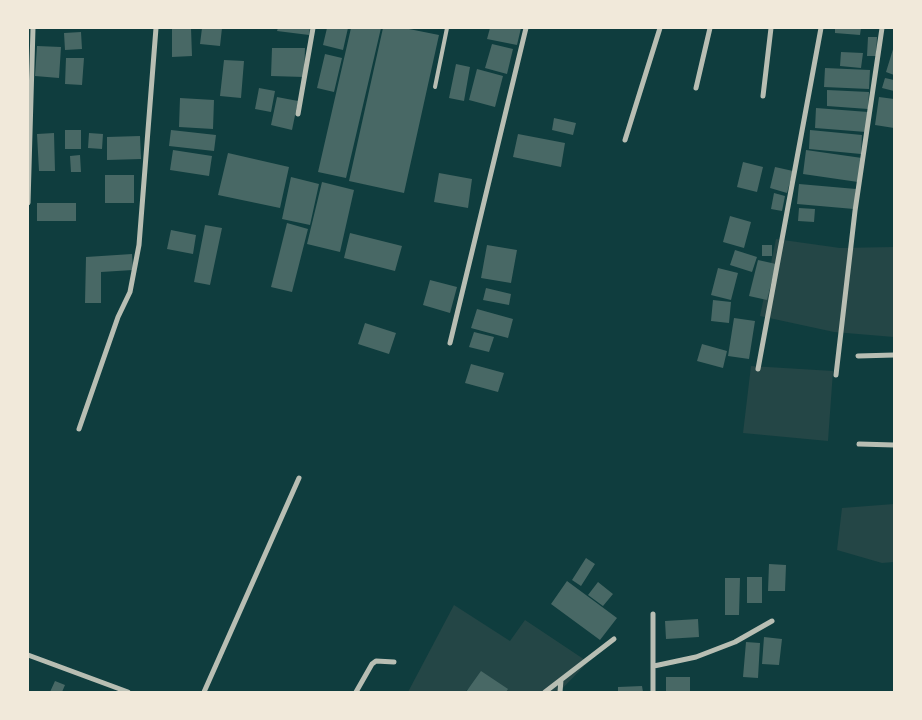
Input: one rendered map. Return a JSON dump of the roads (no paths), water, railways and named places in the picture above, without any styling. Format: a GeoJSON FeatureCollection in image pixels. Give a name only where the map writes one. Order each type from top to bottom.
{"type":"FeatureCollection","features":[{"type":"Feature","properties":{"kind":"street"},"geometry":{"type":"LineString","coordinates":[[28,203],[33,28]]}},
{"type":"Feature","properties":{"kind":"street"},"geometry":{"type":"LineString","coordinates":[[79,429],[118,317],[130,292],[139,245],[156,28]]}},
{"type":"Feature","properties":{"kind":"street"},"geometry":{"type":"LineString","coordinates":[[298,114],[313,28]]}},
{"type":"Feature","properties":{"kind":"street"},"geometry":{"type":"LineString","coordinates":[[450,343],[526,28]]}},
{"type":"Feature","properties":{"kind":"street"},"geometry":{"type":"LineString","coordinates":[[625,140],[660,28]]}},
{"type":"Feature","properties":{"kind":"street"},"geometry":{"type":"LineString","coordinates":[[696,88],[710,28]]}},
{"type":"Feature","properties":{"kind":"street"},"geometry":{"type":"LineString","coordinates":[[763,96],[771,28]]}},
{"type":"Feature","properties":{"kind":"street"},"geometry":{"type":"LineString","coordinates":[[758,369],[821,28]]}},
{"type":"Feature","properties":{"kind":"street"},"geometry":{"type":"LineString","coordinates":[[836,374],[854,211],[882,28]]}},
{"type":"Feature","properties":{"kind":"street"},"geometry":{"type":"LineString","coordinates":[[858,356],[894,355]]}},
{"type":"Feature","properties":{"kind":"street"},"geometry":{"type":"LineString","coordinates":[[858,444],[894,445]]}},
{"type":"Feature","properties":{"kind":"street"},"geometry":{"type":"LineString","coordinates":[[204,692],[298,478]]}},
{"type":"Feature","properties":{"kind":"street"},"geometry":{"type":"LineString","coordinates":[[653,692],[654,614]]}},
{"type":"Feature","properties":{"kind":"street"},"geometry":{"type":"LineString","coordinates":[[654,666],[696,657],[735,642],[772,621]]}},
{"type":"Feature","properties":{"kind":"street"},"geometry":{"type":"LineString","coordinates":[[546,692],[614,639]]}},
{"type":"Feature","properties":{"kind":"street"},"geometry":{"type":"LineString","coordinates":[[28,655],[128,692]]}},
{"type":"Feature","properties":{"kind":"street"},"geometry":{"type":"LineString","coordinates":[[356,692],[372,664],[384,660],[394,662]]}},
{"type":"Feature","properties":{"kind":"street"},"geometry":{"type":"LineString","coordinates":[[560,692],[561,680]]}},
{"type":"Feature","properties":{"kind":"lane"},"geometry":{"type":"LineString","coordinates":[[435,87],[447,28]]}}]}
